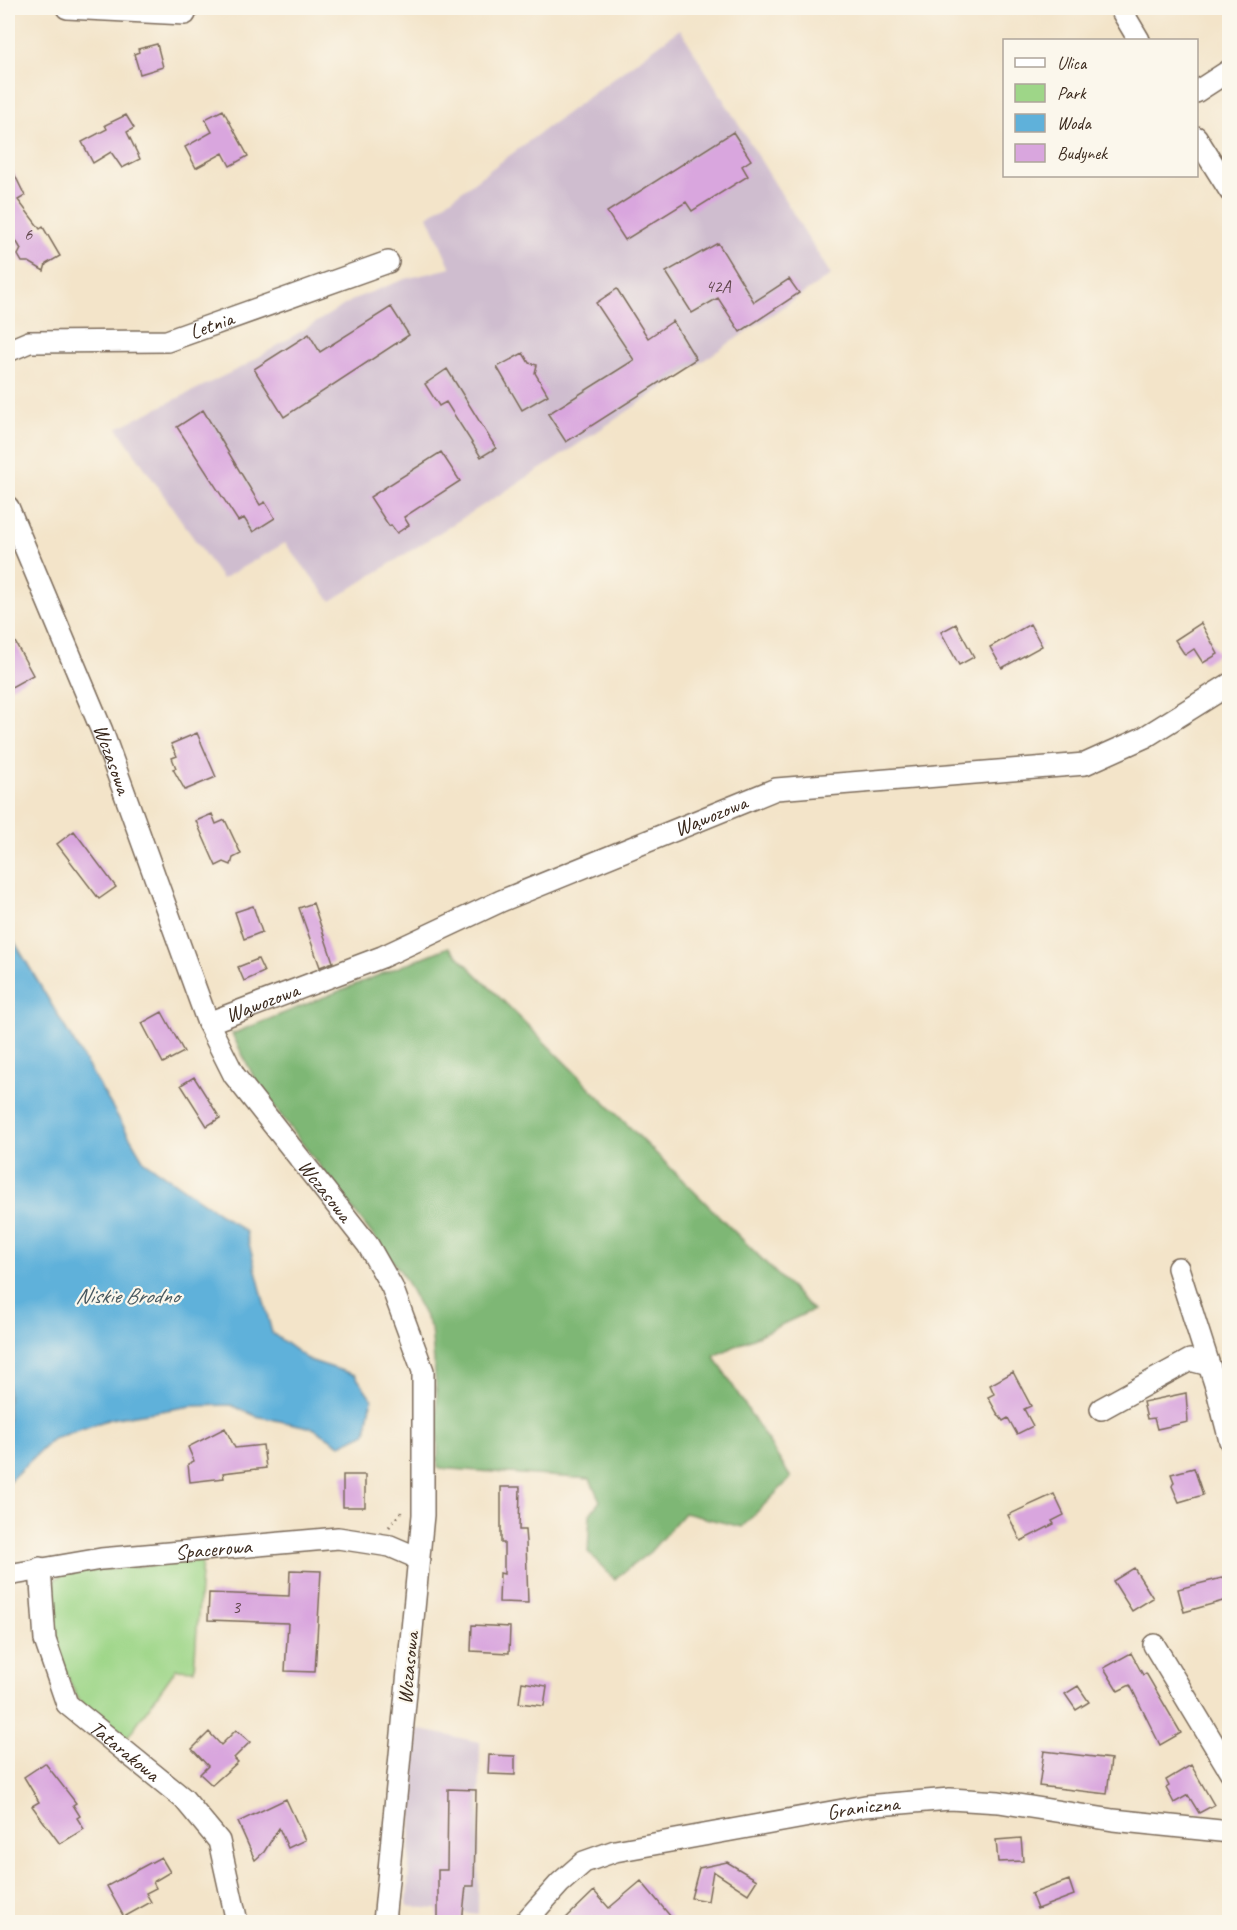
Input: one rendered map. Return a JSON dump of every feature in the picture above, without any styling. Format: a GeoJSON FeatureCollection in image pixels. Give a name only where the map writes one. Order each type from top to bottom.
{"type":"FeatureCollection","features":[{"type":"Feature","properties":{"kind":"street"},"geometry":{"type":"LineString","coordinates":[[68,8],[185,14]]}},
{"type":"Feature","properties":{"kind":"street"},"geometry":{"type":"LineString","coordinates":[[1120,8],[1138,39]]}},
{"type":"Feature","properties":{"kind":"street"},"geometry":{"type":"LineString","coordinates":[[1198,91],[1230,70]]}},
{"type":"Feature","properties":{"kind":"street"},"geometry":{"type":"LineString","coordinates":[[1198,139],[1230,191]]}},
{"type":"Feature","properties":{"kind":"street","name":"Letnia"},"geometry":{"type":"LineString","coordinates":[[8,335],[29,342],[167,341],[388,262]]}},
{"type":"Feature","properties":{"kind":"street","name":"Letnia"},"geometry":{"type":"LineString","coordinates":[[8,351],[29,342]]}},
{"type":"Feature","properties":{"kind":"street","name":"Wczasowa"},"geometry":{"type":"LineString","coordinates":[[8,507],[102,731],[208,1023],[234,1075],[368,1245],[392,1287],[423,1371],[423,1515],[384,1923]]}},
{"type":"Feature","properties":{"kind":"street","name":"Wąwozowa"},"geometry":{"type":"LineString","coordinates":[[208,1023],[382,957],[512,896],[776,789],[1085,764],[1145,737],[1230,684]]}},
{"type":"Feature","properties":{"kind":"street"},"geometry":{"type":"LineString","coordinates":[[1178,1268],[1230,1441]]}},
{"type":"Feature","properties":{"kind":"street"},"geometry":{"type":"LineString","coordinates":[[1101,1409],[1190,1360],[1209,1365]]}},
{"type":"Feature","properties":{"kind":"street","name":"Spacerowa"},"geometry":{"type":"LineString","coordinates":[[8,1575],[101,1558],[338,1538],[390,1546],[418,1558]]}},
{"type":"Feature","properties":{"kind":"street","name":"Tatarakowa"},"geometry":{"type":"LineString","coordinates":[[40,1568],[45,1640],[68,1704],[183,1799],[219,1841],[237,1923]]}},
{"type":"Feature","properties":{"kind":"street"},"geometry":{"type":"LineString","coordinates":[[1154,1645],[1230,1771]]}},
{"type":"Feature","properties":{"kind":"street","name":"Graniczna"},"geometry":{"type":"LineString","coordinates":[[525,1923],[560,1883],[584,1862],[615,1851],[865,1806],[950,1799],[999,1802],[1113,1820],[1230,1832]]}},
{"type":"Feature","properties":{"kind":"shaded area"},"geometry":{"type":"Polygon","coordinates":[[[680,29],[831,275],[550,463],[331,601],[285,543],[222,579],[117,428],[244,366],[356,298],[405,279],[451,268],[428,216],[680,29]]]}},
{"type":"Feature","properties":{"kind":"shaded area"},"geometry":{"type":"Polygon","coordinates":[[[416,1729],[480,1742],[478,1914],[407,1906],[416,1729]]]}},
{"type":"Feature","properties":{"kind":"green space"},"geometry":{"type":"Polygon","coordinates":[[[449,947],[813,1310],[714,1356],[791,1478],[742,1527],[684,1513],[650,1552],[614,1579],[588,1552],[590,1514],[600,1501],[590,1479],[438,1468],[437,1397],[431,1328],[401,1272],[259,1087],[232,1034],[449,947]]]}},
{"type":"Feature","properties":{"kind":"green space"},"geometry":{"type":"Polygon","coordinates":[[[202,1560],[194,1670],[176,1669],[126,1739],[82,1704],[68,1679],[55,1625],[53,1591],[55,1579],[65,1573],[202,1560]]]}},
{"type":"Feature","properties":{"kind":"water","name":"Niskie Brodno"},"geometry":{"type":"Polygon","coordinates":[[[8,931],[144,1161],[246,1232],[272,1333],[309,1360],[355,1375],[372,1399],[366,1433],[340,1445],[313,1428],[256,1416],[231,1405],[192,1406],[110,1419],[53,1439],[8,1482],[8,931]]]}},
{"type":"Feature","properties":{"kind":"building"},"geometry":{"type":"Polygon","coordinates":[[[157,44],[163,67],[140,74],[134,54],[139,52],[138,49],[157,44]]]}},
{"type":"Feature","properties":{"kind":"building"},"geometry":{"type":"Polygon","coordinates":[[[223,110],[248,156],[230,166],[223,153],[196,168],[185,147],[212,132],[205,119],[223,110]]]}},
{"type":"Feature","properties":{"kind":"building"},"geometry":{"type":"Polygon","coordinates":[[[126,115],[134,128],[127,132],[140,159],[122,168],[111,152],[93,163],[82,142],[107,129],[105,125],[126,115]]]}},
{"type":"Feature","properties":{"kind":"building"},"geometry":{"type":"Polygon","coordinates":[[[733,132],[751,160],[742,166],[748,176],[692,211],[686,202],[625,240],[607,212],[733,132]]]}},
{"type":"Feature","properties":{"kind":"building"},"geometry":{"type":"Polygon","coordinates":[[[8,161],[25,196],[18,200],[40,229],[43,227],[60,256],[46,264],[44,271],[29,262],[22,262],[18,255],[21,249],[8,227],[8,161]]]}},
{"type":"Feature","properties":{"kind":"building"},"geometry":{"type":"Polygon","coordinates":[[[718,243],[754,302],[789,279],[799,293],[740,332],[718,298],[692,313],[666,272],[718,243]]]}},
{"type":"Feature","properties":{"kind":"building"},"geometry":{"type":"Polygon","coordinates":[[[617,289],[648,338],[673,321],[696,359],[566,442],[548,414],[634,360],[596,303],[617,289]]]}},
{"type":"Feature","properties":{"kind":"building"},"geometry":{"type":"Polygon","coordinates":[[[391,307],[409,335],[284,417],[254,369],[309,334],[320,352],[391,307]]]}},
{"type":"Feature","properties":{"kind":"building"},"geometry":{"type":"Polygon","coordinates":[[[523,353],[529,363],[537,365],[535,373],[548,395],[522,410],[497,367],[523,353]]]}},
{"type":"Feature","properties":{"kind":"building"},"geometry":{"type":"Polygon","coordinates":[[[447,369],[496,448],[481,457],[446,402],[439,406],[425,384],[447,369]]]}},
{"type":"Feature","properties":{"kind":"building"},"geometry":{"type":"Polygon","coordinates":[[[203,410],[260,505],[265,502],[275,518],[253,532],[244,518],[238,521],[177,427],[203,410]]]}},
{"type":"Feature","properties":{"kind":"building"},"geometry":{"type":"Polygon","coordinates":[[[441,452],[460,481],[404,517],[409,525],[397,533],[391,525],[389,526],[370,497],[441,452]]]}},
{"type":"Feature","properties":{"kind":"building"},"geometry":{"type":"Polygon","coordinates":[[[1201,623],[1218,654],[1203,663],[1194,649],[1185,655],[1175,640],[1201,623]]]}},
{"type":"Feature","properties":{"kind":"building"},"geometry":{"type":"Polygon","coordinates":[[[956,624],[974,657],[959,665],[941,632],[956,624]]]}},
{"type":"Feature","properties":{"kind":"building"},"geometry":{"type":"Polygon","coordinates":[[[1030,624],[1042,646],[1002,668],[990,647],[1030,624]]]}},
{"type":"Feature","properties":{"kind":"building"},"geometry":{"type":"Polygon","coordinates":[[[8,629],[33,675],[8,689],[8,629]]]}},
{"type":"Feature","properties":{"kind":"building"},"geometry":{"type":"Polygon","coordinates":[[[197,733],[216,777],[185,790],[173,769],[176,768],[172,758],[177,756],[171,744],[197,733]]]}},
{"type":"Feature","properties":{"kind":"building"},"geometry":{"type":"Polygon","coordinates":[[[212,814],[216,824],[225,820],[241,854],[233,858],[231,865],[224,862],[216,866],[196,821],[212,814]]]}},
{"type":"Feature","properties":{"kind":"building"},"geometry":{"type":"Polygon","coordinates":[[[74,831],[116,887],[99,899],[57,844],[74,831]]]}},
{"type":"Feature","properties":{"kind":"building"},"geometry":{"type":"Polygon","coordinates":[[[313,903],[333,962],[320,967],[299,908],[313,903]]]}},
{"type":"Feature","properties":{"kind":"building"},"geometry":{"type":"Polygon","coordinates":[[[253,906],[262,932],[244,939],[235,912],[253,906]]]}},
{"type":"Feature","properties":{"kind":"building"},"geometry":{"type":"Polygon","coordinates":[[[258,959],[264,972],[244,981],[238,967],[258,959]]]}},
{"type":"Feature","properties":{"kind":"building"},"geometry":{"type":"Polygon","coordinates":[[[162,1012],[184,1052],[163,1063],[142,1023],[162,1012]]]}},
{"type":"Feature","properties":{"kind":"building"},"geometry":{"type":"Polygon","coordinates":[[[194,1077],[220,1118],[207,1126],[181,1085],[194,1077]]]}},
{"type":"Feature","properties":{"kind":"building"},"geometry":{"type":"Polygon","coordinates":[[[1013,1372],[1031,1406],[1024,1409],[1033,1426],[1017,1434],[1008,1418],[1003,1421],[988,1397],[994,1394],[990,1385],[1013,1372]]]}},
{"type":"Feature","properties":{"kind":"building"},"geometry":{"type":"Polygon","coordinates":[[[1186,1393],[1188,1422],[1157,1429],[1154,1418],[1147,1419],[1143,1402],[1186,1393]]]}},
{"type":"Feature","properties":{"kind":"building"},"geometry":{"type":"Polygon","coordinates":[[[225,1428],[235,1448],[263,1445],[266,1468],[223,1473],[224,1478],[190,1482],[188,1464],[194,1461],[188,1447],[225,1428]]]}},
{"type":"Feature","properties":{"kind":"building"},"geometry":{"type":"Polygon","coordinates":[[[1194,1468],[1203,1495],[1179,1502],[1172,1486],[1174,1482],[1171,1474],[1194,1468]]]}},
{"type":"Feature","properties":{"kind":"building"},"geometry":{"type":"Polygon","coordinates":[[[343,1475],[365,1475],[365,1507],[343,1507],[343,1475]]]}},
{"type":"Feature","properties":{"kind":"building"},"geometry":{"type":"Polygon","coordinates":[[[501,1487],[520,1487],[519,1530],[525,1530],[528,1603],[499,1602],[500,1573],[504,1574],[504,1543],[501,1543],[501,1487]]]}},
{"type":"Feature","properties":{"kind":"building"},"geometry":{"type":"Polygon","coordinates":[[[1054,1494],[1064,1515],[1052,1521],[1054,1524],[1021,1541],[1008,1515],[1054,1494]]]}},
{"type":"Feature","properties":{"kind":"building"},"geometry":{"type":"Polygon","coordinates":[[[1134,1568],[1153,1598],[1132,1611],[1113,1581],[1134,1568]]]}},
{"type":"Feature","properties":{"kind":"building"},"geometry":{"type":"Polygon","coordinates":[[[290,1570],[321,1571],[315,1672],[285,1671],[288,1623],[208,1620],[209,1593],[289,1596],[290,1570]]]}},
{"type":"Feature","properties":{"kind":"building"},"geometry":{"type":"Polygon","coordinates":[[[1230,1576],[1230,1599],[1184,1612],[1178,1589],[1230,1576]]]}},
{"type":"Feature","properties":{"kind":"building"},"geometry":{"type":"Polygon","coordinates":[[[472,1625],[510,1627],[509,1653],[471,1651],[472,1625]]]}},
{"type":"Feature","properties":{"kind":"building"},"geometry":{"type":"Polygon","coordinates":[[[1131,1653],[1143,1675],[1146,1673],[1181,1733],[1160,1745],[1130,1685],[1118,1691],[1104,1668],[1131,1653]]]}},
{"type":"Feature","properties":{"kind":"building"},"geometry":{"type":"Polygon","coordinates":[[[522,1682],[547,1686],[544,1706],[519,1703],[522,1682]]]}},
{"type":"Feature","properties":{"kind":"building"},"geometry":{"type":"Polygon","coordinates":[[[1078,1686],[1089,1702],[1076,1710],[1065,1694],[1078,1686]]]}},
{"type":"Feature","properties":{"kind":"building"},"geometry":{"type":"Polygon","coordinates":[[[236,1730],[250,1742],[234,1758],[238,1762],[212,1785],[200,1774],[208,1766],[192,1749],[209,1732],[221,1745],[236,1730]]]}},
{"type":"Feature","properties":{"kind":"building"},"geometry":{"type":"Polygon","coordinates":[[[1044,1751],[1111,1759],[1107,1794],[1039,1786],[1044,1751]]]}},
{"type":"Feature","properties":{"kind":"building"},"geometry":{"type":"Polygon","coordinates":[[[489,1755],[515,1756],[515,1775],[488,1774],[489,1755]]]}},
{"type":"Feature","properties":{"kind":"building"},"geometry":{"type":"Polygon","coordinates":[[[45,1763],[76,1803],[73,1805],[80,1816],[77,1818],[84,1829],[60,1844],[32,1806],[39,1802],[24,1777],[45,1763]]]}},
{"type":"Feature","properties":{"kind":"building"},"geometry":{"type":"Polygon","coordinates":[[[1191,1765],[1214,1805],[1199,1813],[1188,1795],[1174,1803],[1166,1788],[1169,1786],[1166,1780],[1191,1765]]]}},
{"type":"Feature","properties":{"kind":"building"},"geometry":{"type":"Polygon","coordinates":[[[448,1789],[476,1790],[474,1886],[466,1886],[462,1923],[438,1923],[438,1870],[447,1870],[448,1789]]]}},
{"type":"Feature","properties":{"kind":"building"},"geometry":{"type":"Polygon","coordinates":[[[286,1799],[305,1840],[288,1848],[279,1828],[264,1852],[255,1860],[238,1822],[286,1799]]]}},
{"type":"Feature","properties":{"kind":"building"},"geometry":{"type":"Polygon","coordinates":[[[1021,1838],[1023,1861],[998,1862],[996,1840],[1021,1838]]]}},
{"type":"Feature","properties":{"kind":"building"},"geometry":{"type":"Polygon","coordinates":[[[161,1857],[170,1872],[153,1882],[156,1888],[146,1893],[151,1902],[124,1917],[107,1886],[161,1857]]]}},
{"type":"Feature","properties":{"kind":"building"},"geometry":{"type":"Polygon","coordinates":[[[727,1862],[757,1880],[748,1894],[713,1871],[708,1901],[691,1898],[699,1868],[727,1862]]]}},
{"type":"Feature","properties":{"kind":"building"},"geometry":{"type":"Polygon","coordinates":[[[1069,1880],[1074,1895],[1037,1909],[1031,1894],[1069,1880]]]}},
{"type":"Feature","properties":{"kind":"building"},"geometry":{"type":"Polygon","coordinates":[[[641,1881],[676,1923],[561,1923],[594,1891],[609,1908],[641,1881]]]}}]}
